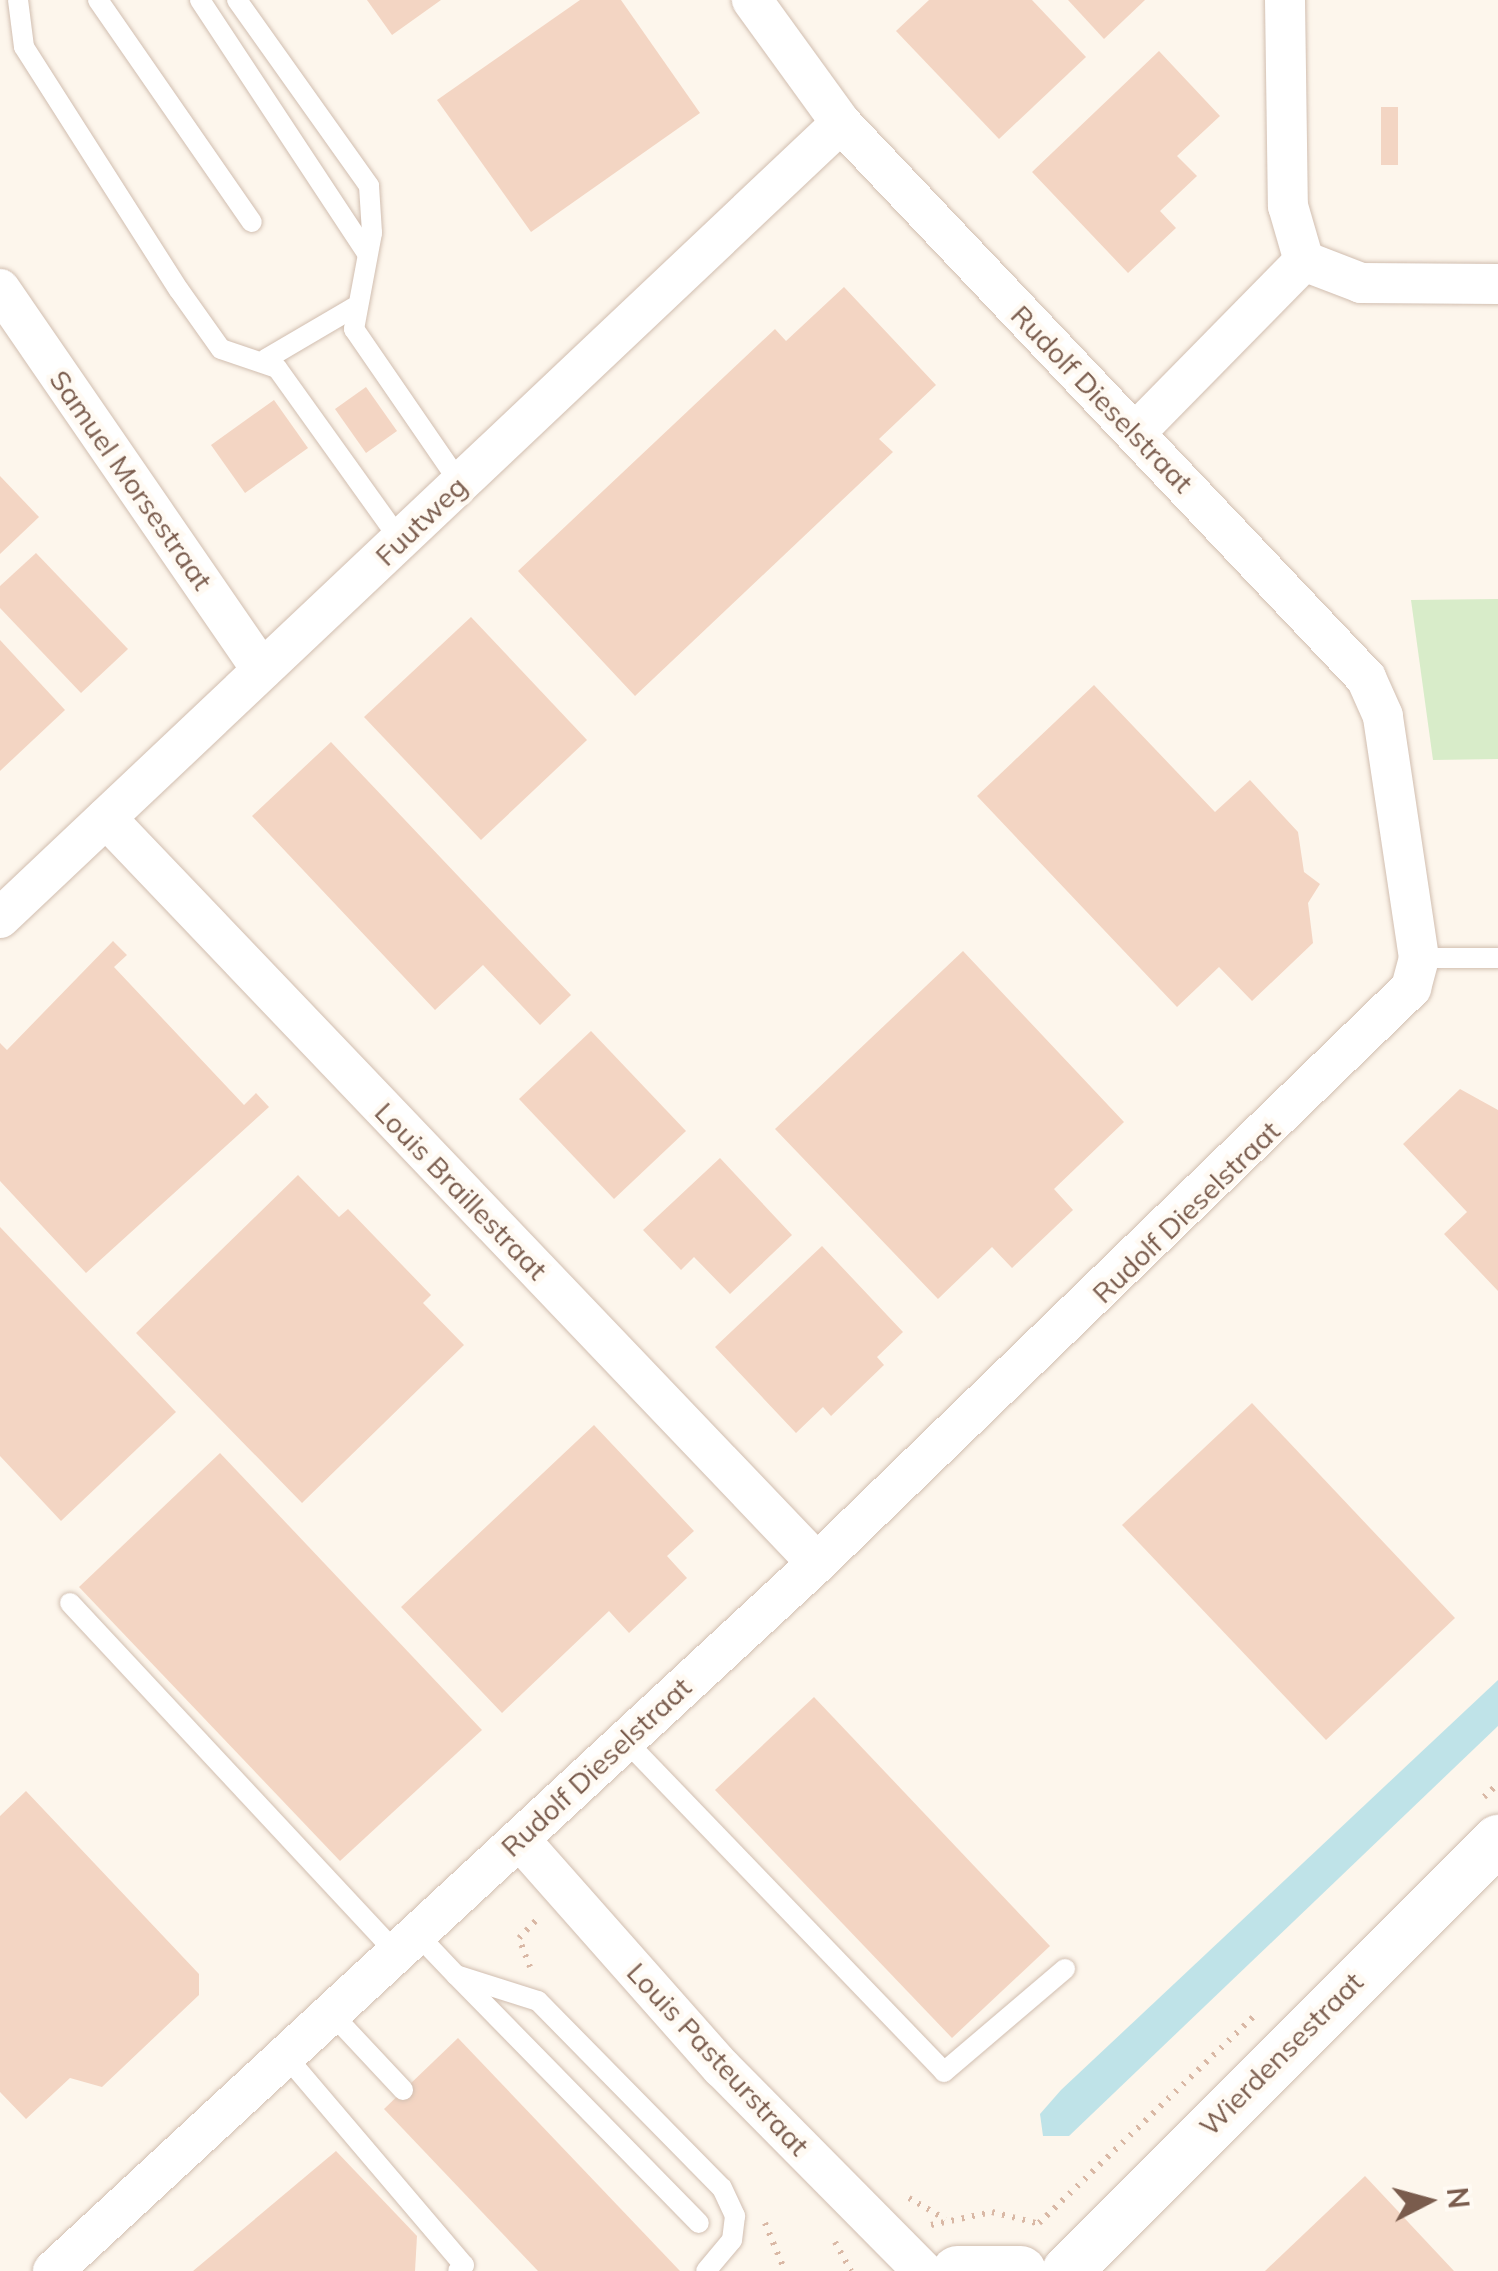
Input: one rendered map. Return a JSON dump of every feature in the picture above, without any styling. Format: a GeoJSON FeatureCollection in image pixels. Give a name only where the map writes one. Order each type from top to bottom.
{"type":"FeatureCollection","features":[{"type":"Feature","properties":{"kind":"street","name":"Rudolf Dieselstraat"},"geometry":{"type":"LineString","coordinates":[[53,2271],[520,1840],[623,1738],[817,1563],[1392,1015],[1419,958],[1371,687],[841,123],[752,0]]}},
{"type":"Feature","properties":{"kind":"street"},"geometry":{"type":"LineString","coordinates":[[1284,0],[1288,206],[1304,261]]}},
{"type":"Feature","properties":{"kind":"street","name":"Fuutweg"},"geometry":{"type":"LineString","coordinates":[[0,918],[841,123]]}},
{"type":"Feature","properties":{"kind":"street"},"geometry":{"type":"LineString","coordinates":[[1304,261],[1361,283],[1498,284]]}},
{"type":"Feature","properties":{"kind":"street"},"geometry":{"type":"LineString","coordinates":[[1135,434],[1304,261]]}},
{"type":"Feature","properties":{"kind":"street","name":"Samuel Morsestraat"},"geometry":{"type":"LineString","coordinates":[[0,289],[262,670]]}},
{"type":"Feature","properties":{"kind":"street","name":"Louis Braillestraat"},"geometry":{"type":"LineString","coordinates":[[106,818],[817,1563]]}},
{"type":"Feature","properties":{"kind":"street","name":"Louis Pasteurstraat"},"geometry":{"type":"LineString","coordinates":[[520,1840],[722,2068],[922,2271]]}},
{"type":"Feature","properties":{"kind":"street","name":"Wierdensestraat"},"geometry":{"type":"LineString","coordinates":[[1067,2271],[1498,1840]]}},
{"type":"Feature","properties":{"kind":"street"},"geometry":{"type":"LineString","coordinates":[[957,2271],[1021,2271]]}},
{"type":"Feature","properties":{"kind":"lane"},"geometry":{"type":"LineString","coordinates":[[18,0],[24,47],[179,290],[221,348],[266,360],[292,387],[400,540]]}},
{"type":"Feature","properties":{"kind":"lane"},"geometry":{"type":"LineString","coordinates":[[98,0],[252,222]]}},
{"type":"Feature","properties":{"kind":"lane"},"geometry":{"type":"LineString","coordinates":[[200,0],[353,220],[368,260]]}},
{"type":"Feature","properties":{"kind":"lane"},"geometry":{"type":"LineString","coordinates":[[238,0],[369,186],[368,260],[354,308],[365,351],[460,483]]}},
{"type":"Feature","properties":{"kind":"lane"},"geometry":{"type":"LineString","coordinates":[[266,360],[354,308]]}},
{"type":"Feature","properties":{"kind":"lane"},"geometry":{"type":"LineString","coordinates":[[1419,958],[1498,958]]}},
{"type":"Feature","properties":{"kind":"lane"},"geometry":{"type":"LineString","coordinates":[[70,1603],[406,1943],[456,1976],[699,2223]]}},
{"type":"Feature","properties":{"kind":"lane"},"geometry":{"type":"LineString","coordinates":[[623,1738],[944,2072],[1065,1969]]}},
{"type":"Feature","properties":{"kind":"lane"},"geometry":{"type":"LineString","coordinates":[[456,1976],[538,2000],[722,2188],[734,2216],[732,2240],[706,2271]]}},
{"type":"Feature","properties":{"kind":"lane"},"geometry":{"type":"LineString","coordinates":[[332,2014],[404,2090]]}},
{"type":"Feature","properties":{"kind":"lane"},"geometry":{"type":"LineString","coordinates":[[286,2055],[464,2265],[458,2271]]}},
{"type":"Feature","properties":{"kind":"green space"},"geometry":{"type":"Polygon","coordinates":[[[1498,599],[1498,759],[1433,760],[1411,600],[1498,599]]]}},
{"type":"Feature","properties":{"kind":"water"},"geometry":{"type":"Polygon","coordinates":[[[1498,1680],[1498,1726],[1069,2136],[1043,2136],[1040,2114],[1061,2090],[1498,1680]]]}},
{"type":"Feature","properties":{"kind":"building"},"geometry":{"type":"Polygon","coordinates":[[[367,0],[441,0],[392,35],[367,0]]]}},
{"type":"Feature","properties":{"kind":"building"},"geometry":{"type":"Polygon","coordinates":[[[580,0],[621,0],[700,113],[531,232],[437,100],[580,0]]]}},
{"type":"Feature","properties":{"kind":"building"},"geometry":{"type":"Polygon","coordinates":[[[929,0],[1032,0],[1086,57],[999,139],[896,31],[929,0]]]}},
{"type":"Feature","properties":{"kind":"building"},"geometry":{"type":"Polygon","coordinates":[[[1068,0],[1145,0],[1104,39],[1068,0]]]}},
{"type":"Feature","properties":{"kind":"building"},"geometry":{"type":"Polygon","coordinates":[[[1159,51],[1220,116],[1177,156],[1197,176],[1160,211],[1176,228],[1128,273],[1032,172],[1159,51]]]}},
{"type":"Feature","properties":{"kind":"building"},"geometry":{"type":"Polygon","coordinates":[[[1381,107],[1398,107],[1398,165],[1381,165],[1381,107]]]}},
{"type":"Feature","properties":{"kind":"building"},"geometry":{"type":"Polygon","coordinates":[[[844,287],[936,385],[879,439],[893,452],[635,696],[518,571],[775,329],[786,341],[844,287]]]}},
{"type":"Feature","properties":{"kind":"building"},"geometry":{"type":"Polygon","coordinates":[[[366,387],[397,431],[366,453],[335,409],[366,387]]]}},
{"type":"Feature","properties":{"kind":"building"},"geometry":{"type":"Polygon","coordinates":[[[274,400],[308,448],[245,493],[211,445],[274,400]]]}},
{"type":"Feature","properties":{"kind":"building"},"geometry":{"type":"Polygon","coordinates":[[[0,476],[39,517],[0,554],[0,476]]]}},
{"type":"Feature","properties":{"kind":"building"},"geometry":{"type":"Polygon","coordinates":[[[36,553],[128,649],[81,693],[0,608],[0,586],[36,553]]]}},
{"type":"Feature","properties":{"kind":"building"},"geometry":{"type":"Polygon","coordinates":[[[471,617],[587,740],[481,840],[364,717],[471,617]]]}},
{"type":"Feature","properties":{"kind":"building"},"geometry":{"type":"Polygon","coordinates":[[[0,640],[65,710],[0,771],[0,640]]]}},
{"type":"Feature","properties":{"kind":"building"},"geometry":{"type":"Polygon","coordinates":[[[1094,685],[1215,812],[1250,780],[1298,832],[1304,872],[1320,884],[1308,903],[1313,943],[1252,1001],[1219,967],[1177,1007],[977,796],[1094,685]]]}},
{"type":"Feature","properties":{"kind":"building"},"geometry":{"type":"Polygon","coordinates":[[[331,742],[571,995],[540,1025],[483,965],[435,1010],[252,816],[331,742]]]}},
{"type":"Feature","properties":{"kind":"building"},"geometry":{"type":"Polygon","coordinates":[[[113,941],[127,955],[114,967],[244,1105],[256,1093],[269,1107],[86,1273],[0,1181],[0,1043],[7,1050],[113,941]]]}},
{"type":"Feature","properties":{"kind":"building"},"geometry":{"type":"Polygon","coordinates":[[[963,951],[1124,1122],[1054,1189],[1073,1210],[1012,1268],[992,1247],[938,1299],[775,1129],[963,951]]]}},
{"type":"Feature","properties":{"kind":"building"},"geometry":{"type":"Polygon","coordinates":[[[591,1031],[686,1131],[614,1199],[519,1099],[591,1031]]]}},
{"type":"Feature","properties":{"kind":"building"},"geometry":{"type":"Polygon","coordinates":[[[1460,1089],[1498,1110],[1498,1291],[1444,1234],[1467,1212],[1403,1144],[1460,1089]]]}},
{"type":"Feature","properties":{"kind":"building"},"geometry":{"type":"Polygon","coordinates":[[[720,1158],[792,1235],[730,1294],[694,1257],[681,1270],[643,1230],[720,1158]]]}},
{"type":"Feature","properties":{"kind":"building"},"geometry":{"type":"Polygon","coordinates":[[[298,1175],[339,1217],[348,1209],[431,1295],[423,1303],[464,1345],[302,1503],[136,1333],[298,1175]]]}},
{"type":"Feature","properties":{"kind":"building"},"geometry":{"type":"Polygon","coordinates":[[[0,1227],[176,1412],[61,1521],[0,1456],[0,1227]]]}},
{"type":"Feature","properties":{"kind":"building"},"geometry":{"type":"Polygon","coordinates":[[[822,1246],[903,1332],[877,1357],[884,1365],[831,1416],[823,1407],[796,1433],[715,1347],[822,1246]]]}},
{"type":"Feature","properties":{"kind":"building"},"geometry":{"type":"Polygon","coordinates":[[[1252,1403],[1455,1618],[1326,1740],[1122,1525],[1252,1403]]]}},
{"type":"Feature","properties":{"kind":"building"},"geometry":{"type":"Polygon","coordinates":[[[594,1425],[694,1531],[667,1556],[687,1578],[629,1633],[609,1611],[502,1713],[401,1607],[594,1425]]]}},
{"type":"Feature","properties":{"kind":"building"},"geometry":{"type":"Polygon","coordinates":[[[220,1453],[482,1730],[340,1861],[79,1587],[220,1453]]]}},
{"type":"Feature","properties":{"kind":"building"},"geometry":{"type":"Polygon","coordinates":[[[814,1697],[1050,1946],[952,2038],[715,1790],[814,1697]]]}},
{"type":"Feature","properties":{"kind":"building"},"geometry":{"type":"Polygon","coordinates":[[[26,1791],[199,1974],[199,1995],[102,2087],[70,2078],[26,2119],[0,2092],[0,1816],[26,1791]]]}},
{"type":"Feature","properties":{"kind":"building"},"geometry":{"type":"Polygon","coordinates":[[[458,2038],[680,2271],[538,2271],[384,2109],[458,2038]]]}},
{"type":"Feature","properties":{"kind":"building"},"geometry":{"type":"Polygon","coordinates":[[[336,2151],[417,2236],[415,2271],[193,2271],[336,2151]]]}},
{"type":"Feature","properties":{"kind":"building"},"geometry":{"type":"Polygon","coordinates":[[[1365,2176],[1454,2271],[1265,2271],[1365,2176]]]}}]}
